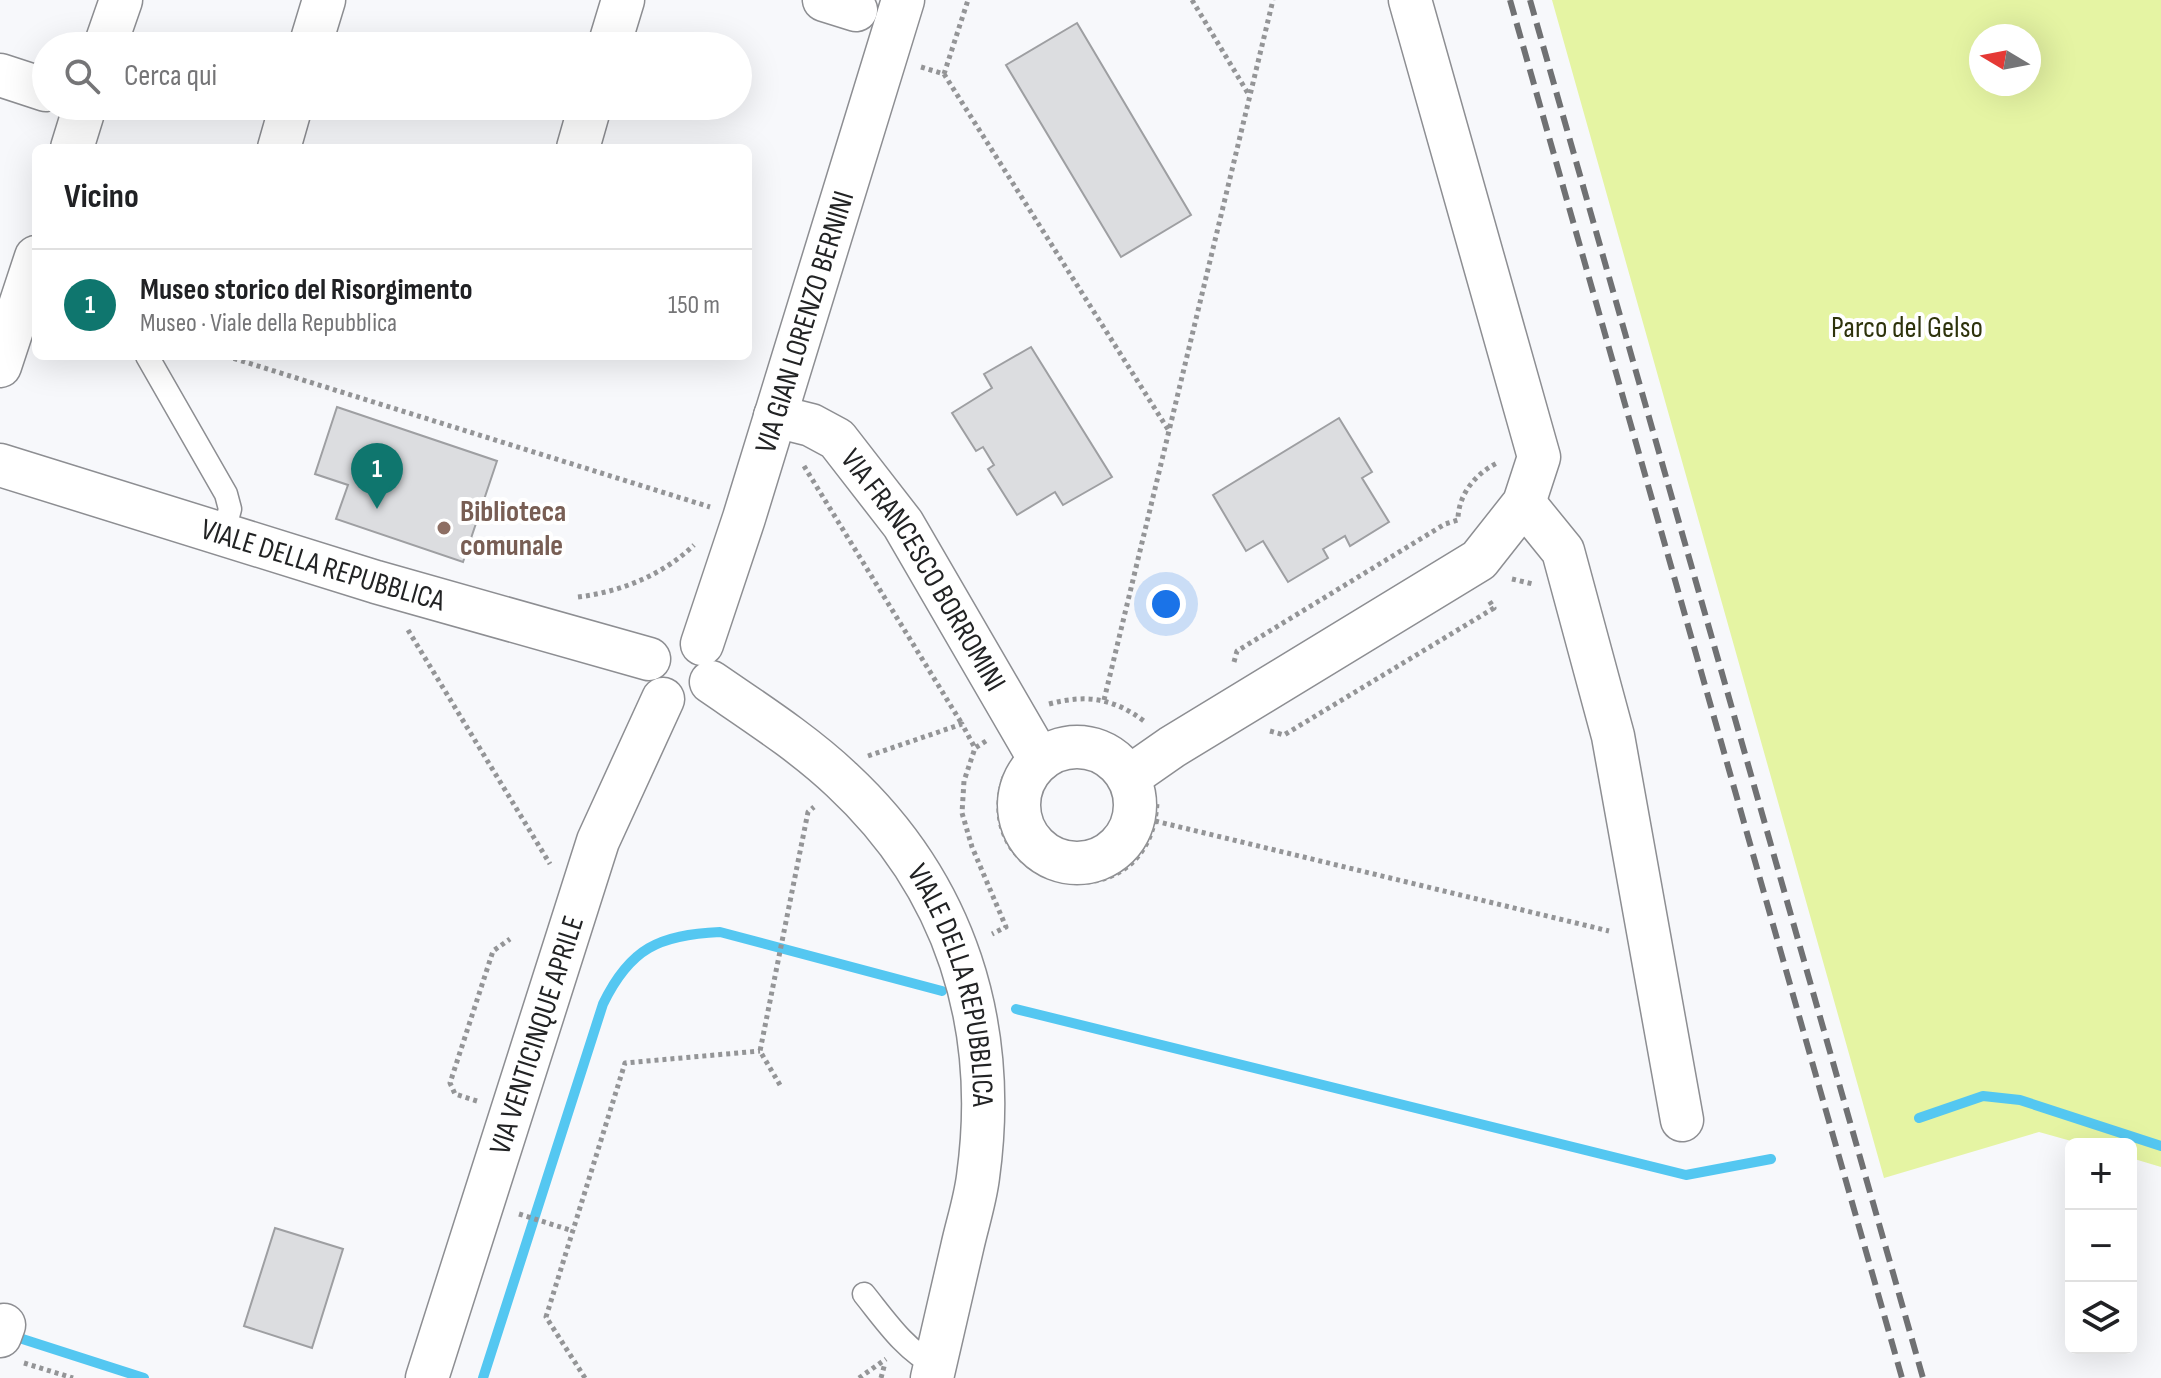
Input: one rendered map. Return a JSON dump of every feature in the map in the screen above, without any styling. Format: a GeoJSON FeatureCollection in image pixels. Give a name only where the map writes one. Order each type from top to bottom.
{"type":"FeatureCollection","features":[{"type":"Feature","properties":{"kind":"street"},"geometry":{"type":"LineString","coordinates":[[110,32],[121,0]]}},
{"type":"Feature","properties":{"kind":"street"},"geometry":{"type":"LineString","coordinates":[[314,32],[324,0]]}},
{"type":"Feature","properties":{"kind":"street"},"geometry":{"type":"LineString","coordinates":[[613,32],[623,0]]}},
{"type":"Feature","properties":{"kind":"street"},"geometry":{"type":"LineString","coordinates":[[1142,786],[1105,753],[1089,747],[1055,751],[1023,766],[1027,775],[1020,794],[1020,815],[1026,834],[1039,850],[1057,860],[1077,864],[1097,861],[1114,851],[1128,836],[1135,817],[1136,796],[1172,747],[1488,575],[1524,503],[1539,457],[1410,0]]}},
{"type":"Feature","properties":{"kind":"street","name":"VIA GIAN LORENZO BERNINI"},"geometry":{"type":"LineString","coordinates":[[706,663],[732,514],[793,421],[895,26]]}},
{"type":"Feature","properties":{"kind":"street"},"geometry":{"type":"LineString","coordinates":[[0,75],[32,85]]}},
{"type":"Feature","properties":{"kind":"street"},"geometry":{"type":"LineString","coordinates":[[73,144],[81,120]]}},
{"type":"Feature","properties":{"kind":"street"},"geometry":{"type":"LineString","coordinates":[[280,144],[287,120]]}},
{"type":"Feature","properties":{"kind":"street"},"geometry":{"type":"LineString","coordinates":[[579,144],[586,120]]}},
{"type":"Feature","properties":{"kind":"street"},"geometry":{"type":"LineString","coordinates":[[0,366],[32,279]]}},
{"type":"Feature","properties":{"kind":"street","name":"VIA FRANCESCO BORROMINI"},"geometry":{"type":"LineString","coordinates":[[793,421],[837,439],[903,524],[1016,719],[1023,766]]}},
{"type":"Feature","properties":{"kind":"street","name":"VIALE DELLA REPUBBLICA"},"geometry":{"type":"LineString","coordinates":[[0,465],[385,585],[649,659]]}},
{"type":"Feature","properties":{"kind":"street"},"geometry":{"type":"LineString","coordinates":[[1524,503],[1563,551],[1613,736],[1682,1120]]}},
{"type":"Feature","properties":{"kind":"street"},"geometry":{"type":"LineString","coordinates":[[671,637],[692,638],[706,663],[697,699],[674,703],[663,699],[649,681],[647,670],[653,649],[671,637]]}},
{"type":"Feature","properties":{"kind":"street","name":"VIALE DELLA REPUBBLICA"},"geometry":{"type":"LineString","coordinates":[[706,663],[842,780],[890,830],[928,887],[957,949],[973,1006],[982,1056],[984,1109],[978,1179],[934,1372]]}},
{"type":"Feature","properties":{"kind":"street","name":"VIA VENTICINQUE APRILE"},"geometry":{"type":"LineString","coordinates":[[427,1378],[598,841],[663,699]]}},
{"type":"Feature","properties":{"kind":"lane"},"geometry":{"type":"LineString","coordinates":[[840,5],[895,26]]}},
{"type":"Feature","properties":{"kind":"lane"},"geometry":{"type":"LineString","coordinates":[[149,360],[226,494],[230,509],[223,535]]}},
{"type":"Feature","properties":{"kind":"lane"},"geometry":{"type":"LineString","coordinates":[[864,1294],[902,1340],[934,1372]]}},
{"type":"Feature","properties":{"kind":"path"},"geometry":{"type":"LineString","coordinates":[[944,74],[968,0]]}},
{"type":"Feature","properties":{"kind":"path"},"geometry":{"type":"LineString","coordinates":[[1192,0],[1250,95]]}},
{"type":"Feature","properties":{"kind":"path"},"geometry":{"type":"LineString","coordinates":[[1104,700],[1273,0]]}},
{"type":"Feature","properties":{"kind":"path"},"geometry":{"type":"LineString","coordinates":[[895,26],[944,74],[1169,432]]}},
{"type":"Feature","properties":{"kind":"path"},"geometry":{"type":"LineString","coordinates":[[239,360],[732,514]]}},
{"type":"Feature","properties":{"kind":"path"},"geometry":{"type":"LineString","coordinates":[[793,421],[800,460],[962,724]]}},
{"type":"Feature","properties":{"kind":"path"},"geometry":{"type":"LineString","coordinates":[[1231,674],[1237,651],[1445,524],[1458,520],[1458,510],[1470,486],[1479,475],[1502,460]]}},
{"type":"Feature","properties":{"kind":"path"},"geometry":{"type":"LineString","coordinates":[[572,597],[604,594],[647,578],[692,548],[732,514]]}},
{"type":"Feature","properties":{"kind":"path"},"geometry":{"type":"LineString","coordinates":[[1262,729],[1284,735],[1494,608],[1488,575],[1520,579],[1535,585]]}},
{"type":"Feature","properties":{"kind":"path"},"geometry":{"type":"LineString","coordinates":[[406,627],[551,865],[550,875]]}},
{"type":"Feature","properties":{"kind":"path"},"geometry":{"type":"LineString","coordinates":[[995,947],[992,933],[1006,927],[972,847],[962,813],[964,781],[975,748],[1033,708],[1072,697],[1104,700],[1136,715],[1155,729]]}},
{"type":"Feature","properties":{"kind":"path"},"geometry":{"type":"LineString","coordinates":[[1023,766],[999,803],[1006,837],[1032,870],[1047,878],[1085,883],[1115,875],[1137,858],[1150,837],[1155,821],[1142,786]]}},
{"type":"Feature","properties":{"kind":"path"},"geometry":{"type":"LineString","coordinates":[[1155,821],[1619,934]]}},
{"type":"Feature","properties":{"kind":"path"},"geometry":{"type":"LineString","coordinates":[[780,1085],[760,1051],[785,923]]}},
{"type":"Feature","properties":{"kind":"path"},"geometry":{"type":"LineString","coordinates":[[480,1102],[455,1094],[450,1083],[493,951],[510,939]]}},
{"type":"Feature","properties":{"kind":"path"},"geometry":{"type":"LineString","coordinates":[[585,1378],[546,1317],[625,1063],[760,1051]]}},
{"type":"Feature","properties":{"kind":"path"},"geometry":{"type":"LineString","coordinates":[[521,1214],[573,1231]]}},
{"type":"Feature","properties":{"kind":"path"},"geometry":{"type":"LineString","coordinates":[[9,1341],[73,1378]]}},
{"type":"Feature","properties":{"kind":"path"},"geometry":{"type":"LineString","coordinates":[[881,1378],[886,1358]]}},
{"type":"Feature","properties":{"kind":"green space","name":"Parco del Gelso"},"geometry":{"type":"Polygon","coordinates":[[[1552,0],[2161,0],[2161,1167],[2137,1160],[2137,1138],[2065,1139],[2039,1132],[1884,1178],[1552,0]]]}},
{"type":"Feature","properties":{"kind":"building"},"geometry":{"type":"Polygon","coordinates":[[[1077,23],[1191,215],[1121,257],[1006,65],[1077,23]]]}},
{"type":"Feature","properties":{"kind":"building"},"geometry":{"type":"Polygon","coordinates":[[[1031,347],[1112,477],[1063,505],[1055,492],[1017,515],[988,469],[994,465],[983,447],[976,451],[952,413],[992,388],[984,374],[1031,347]]]}},
{"type":"Feature","properties":{"kind":"building"},"geometry":{"type":"Polygon","coordinates":[[[337,407],[497,461],[463,562],[336,519],[348,485],[315,474],[337,407]]]}},
{"type":"Feature","properties":{"kind":"building"},"geometry":{"type":"Polygon","coordinates":[[[1339,418],[1372,472],[1362,478],[1389,522],[1350,546],[1345,536],[1323,549],[1328,558],[1288,582],[1263,541],[1246,551],[1213,495],[1339,418]]]}},
{"type":"Feature","properties":{"kind":"building"},"geometry":{"type":"Polygon","coordinates":[[[275,1228],[343,1249],[312,1348],[244,1326],[275,1228]]]}},
{"type":"Feature","properties":{"kind":"waterway"},"geometry":{"type":"LineString","coordinates":[[483,1378],[603,1004],[613,985],[636,957],[663,941],[720,932],[942,991]]}},
{"type":"Feature","properties":{"kind":"waterway"},"geometry":{"type":"LineString","coordinates":[[1016,1009],[1686,1175],[1771,1159]]}},
{"type":"Feature","properties":{"kind":"waterway"},"geometry":{"type":"LineString","coordinates":[[1919,1118],[1983,1096],[2020,1100],[2161,1146]]}},
{"type":"Feature","properties":{"kind":"waterway"},"geometry":{"type":"LineString","coordinates":[[10,1335],[144,1378]]}},
{"type":"Feature","properties":{"kind":"railway"},"geometry":{"type":"LineString","coordinates":[[1510,0],[1902,1378]]}},
{"type":"Feature","properties":{"kind":"railway"},"geometry":{"type":"LineString","coordinates":[[1530,0],[1923,1378]]}},
{"type":"Feature","properties":{"kind":"place","name":"Museo storico del Risorgimento"},"geometry":{"type":"Point","coordinates":[377,509]}},
{"type":"Feature","properties":{"kind":"place","name":"Biblioteca comunale"},"geometry":{"type":"Point","coordinates":[444,528]}}]}
